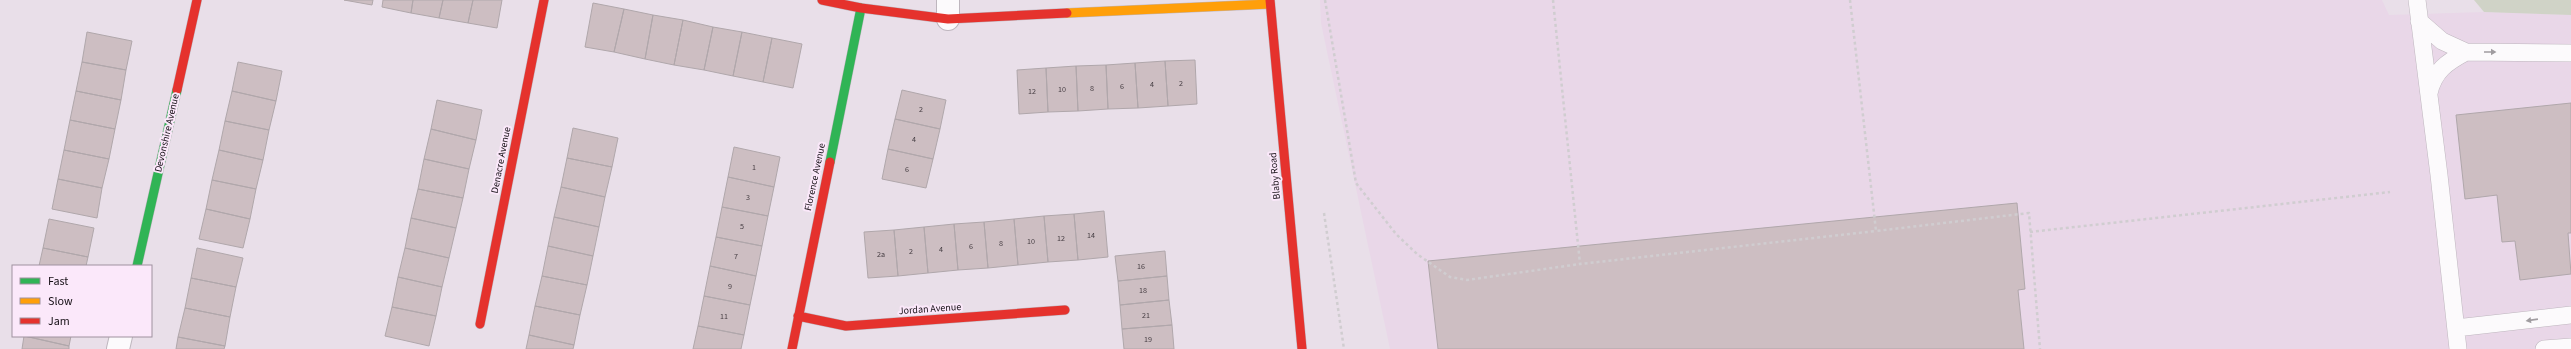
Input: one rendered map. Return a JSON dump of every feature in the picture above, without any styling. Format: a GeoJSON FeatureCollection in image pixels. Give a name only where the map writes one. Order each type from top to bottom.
{"type":"FeatureCollection","features":[{"type":"Feature","properties":{"kind":"street","name":"Devonshire Avenue"},"geometry":{"type":"LineString","coordinates":[[137,265],[198,0]]}},
{"type":"Feature","properties":{"kind":"street","name":"Denacre Avenue"},"geometry":{"type":"LineString","coordinates":[[480,324],[544,0]]}},
{"type":"Feature","properties":{"kind":"street"},"geometry":{"type":"LineString","coordinates":[[822,0],[861,8],[948,10],[1270,2]]}},
{"type":"Feature","properties":{"kind":"street","name":"Blaby Road"},"geometry":{"type":"LineString","coordinates":[[1270,2],[1302,349]]}},
{"type":"Feature","properties":{"kind":"street","name":"Florence Avenue"},"geometry":{"type":"LineString","coordinates":[[792,349],[861,8]]}},
{"type":"Feature","properties":{"kind":"street","name":"Jordan Avenue"},"geometry":{"type":"LineString","coordinates":[[798,316],[846,326],[1065,310]]}},
{"type":"Feature","properties":{"kind":"street"},"geometry":{"type":"LineString","coordinates":[[118,349],[121,337]]}},
{"type":"Feature","properties":{"kind":"lane"},"geometry":{"type":"LineString","coordinates":[[2417,0],[2458,349]]}},
{"type":"Feature","properties":{"kind":"lane"},"geometry":{"type":"LineString","coordinates":[[2419,21],[2442,41],[2466,52],[2571,53]]}},
{"type":"Feature","properties":{"kind":"lane"},"geometry":{"type":"LineString","coordinates":[[2429,95],[2432,81],[2438,71],[2446,62],[2466,52]]}},
{"type":"Feature","properties":{"kind":"lane"},"geometry":{"type":"LineString","coordinates":[[2456,328],[2571,315]]}},
{"type":"Feature","properties":{"kind":"lane"},"geometry":{"type":"LineString","coordinates":[[2544,349],[2571,347]]}},
{"type":"Feature","properties":{"kind":"path"},"geometry":{"type":"LineString","coordinates":[[1325,0],[1356,183],[1396,234],[1416,254],[1450,277],[1467,280],[1580,264],[2029,213],[2040,349]]}},
{"type":"Feature","properties":{"kind":"path"},"geometry":{"type":"LineString","coordinates":[[1553,0],[1580,264]]}},
{"type":"Feature","properties":{"kind":"path"},"geometry":{"type":"LineString","coordinates":[[1850,0],[1876,231]]}},
{"type":"Feature","properties":{"kind":"path"},"geometry":{"type":"LineString","coordinates":[[2030,232],[2390,192]]}},
{"type":"Feature","properties":{"kind":"path"},"geometry":{"type":"LineString","coordinates":[[1323,208],[1344,349]]}},
{"type":"Feature","properties":{"kind":"shaded area"},"geometry":{"type":"Polygon","coordinates":[[[1320,0],[2382,0],[2389,15],[2484,12],[2571,15],[2571,349],[1390,349],[1321,23],[1320,0]]]}},
{"type":"Feature","properties":{"kind":"shaded area"},"geometry":{"type":"Polygon","coordinates":[[[2474,0],[2571,0],[2571,15],[2484,12],[2474,0]]]}},
{"type":"Feature","properties":{"kind":"building"},"geometry":{"type":"Polygon","coordinates":[[[344,0],[373,0],[372,5],[344,0]]]}},
{"type":"Feature","properties":{"kind":"building"},"geometry":{"type":"Polygon","coordinates":[[[383,0],[413,0],[411,13],[382,7],[383,0]]]}},
{"type":"Feature","properties":{"kind":"building"},"geometry":{"type":"Polygon","coordinates":[[[413,0],[443,0],[439,18],[411,13],[413,0]]]}},
{"type":"Feature","properties":{"kind":"building"},"geometry":{"type":"Polygon","coordinates":[[[443,0],[473,0],[468,23],[439,18],[443,0]]]}},
{"type":"Feature","properties":{"kind":"building"},"geometry":{"type":"Polygon","coordinates":[[[473,0],[502,0],[497,28],[468,23],[473,0]]]}},
{"type":"Feature","properties":{"kind":"building"},"geometry":{"type":"Polygon","coordinates":[[[593,3],[624,9],[614,52],[585,47],[593,3]]]}},
{"type":"Feature","properties":{"kind":"building"},"geometry":{"type":"Polygon","coordinates":[[[624,9],[653,15],[645,59],[614,52],[624,9]]]}},
{"type":"Feature","properties":{"kind":"building"},"geometry":{"type":"Polygon","coordinates":[[[653,15],[683,20],[674,65],[645,59],[653,15]]]}},
{"type":"Feature","properties":{"kind":"building"},"geometry":{"type":"Polygon","coordinates":[[[683,20],[713,27],[704,70],[674,65],[683,20]]]}},
{"type":"Feature","properties":{"kind":"building"},"geometry":{"type":"Polygon","coordinates":[[[713,27],[742,32],[733,76],[704,70],[713,27]]]}},
{"type":"Feature","properties":{"kind":"building"},"geometry":{"type":"Polygon","coordinates":[[[87,32],[132,41],[126,70],[82,62],[87,32]]]}},
{"type":"Feature","properties":{"kind":"building"},"geometry":{"type":"Polygon","coordinates":[[[742,32],[772,38],[763,82],[733,76],[742,32]]]}},
{"type":"Feature","properties":{"kind":"building"},"geometry":{"type":"Polygon","coordinates":[[[772,38],[802,44],[793,88],[763,82],[772,38]]]}},
{"type":"Feature","properties":{"kind":"building"},"geometry":{"type":"Polygon","coordinates":[[[1195,60],[1197,104],[1168,106],[1165,61],[1195,60]]]}},
{"type":"Feature","properties":{"kind":"building"},"geometry":{"type":"Polygon","coordinates":[[[1165,61],[1168,106],[1138,108],[1135,63],[1165,61]]]}},
{"type":"Feature","properties":{"kind":"building"},"geometry":{"type":"Polygon","coordinates":[[[82,62],[126,70],[121,100],[76,91],[82,62]]]}},
{"type":"Feature","properties":{"kind":"building"},"geometry":{"type":"Polygon","coordinates":[[[238,62],[282,71],[276,101],[232,91],[238,62]]]}},
{"type":"Feature","properties":{"kind":"building"},"geometry":{"type":"Polygon","coordinates":[[[1135,63],[1138,108],[1108,109],[1106,65],[1135,63]]]}},
{"type":"Feature","properties":{"kind":"building"},"geometry":{"type":"Polygon","coordinates":[[[1106,65],[1108,109],[1078,111],[1076,66],[1106,65]]]}},
{"type":"Feature","properties":{"kind":"building"},"geometry":{"type":"Polygon","coordinates":[[[1076,66],[1078,111],[1048,112],[1046,68],[1076,66]]]}},
{"type":"Feature","properties":{"kind":"building"},"geometry":{"type":"Polygon","coordinates":[[[1046,68],[1048,112],[1019,114],[1017,70],[1046,68]]]}},
{"type":"Feature","properties":{"kind":"building"},"geometry":{"type":"Polygon","coordinates":[[[902,90],[946,100],[940,129],[895,119],[902,90]]]}},
{"type":"Feature","properties":{"kind":"building"},"geometry":{"type":"Polygon","coordinates":[[[76,91],[121,100],[115,129],[70,120],[76,91]]]}},
{"type":"Feature","properties":{"kind":"building"},"geometry":{"type":"Polygon","coordinates":[[[232,91],[276,101],[269,130],[225,121],[232,91]]]}},
{"type":"Feature","properties":{"kind":"building"},"geometry":{"type":"Polygon","coordinates":[[[437,100],[482,110],[476,140],[431,129],[437,100]]]}},
{"type":"Feature","properties":{"kind":"building"},"geometry":{"type":"Polygon","coordinates":[[[2571,103],[2571,233],[2568,233],[2571,274],[2520,280],[2515,241],[2502,242],[2497,195],[2465,199],[2456,115],[2571,103]]]}},
{"type":"Feature","properties":{"kind":"building"},"geometry":{"type":"Polygon","coordinates":[[[895,119],[940,129],[933,159],[888,149],[895,119]]]}},
{"type":"Feature","properties":{"kind":"building"},"geometry":{"type":"Polygon","coordinates":[[[70,120],[115,129],[109,159],[64,150],[70,120]]]}},
{"type":"Feature","properties":{"kind":"building"},"geometry":{"type":"Polygon","coordinates":[[[225,121],[269,130],[263,160],[219,150],[225,121]]]}},
{"type":"Feature","properties":{"kind":"building"},"geometry":{"type":"Polygon","coordinates":[[[573,128],[618,138],[612,167],[567,158],[573,128]]]}},
{"type":"Feature","properties":{"kind":"building"},"geometry":{"type":"Polygon","coordinates":[[[431,129],[476,140],[469,169],[424,159],[431,129]]]}},
{"type":"Feature","properties":{"kind":"building"},"geometry":{"type":"Polygon","coordinates":[[[734,147],[780,157],[774,187],[728,177],[734,147]]]}},
{"type":"Feature","properties":{"kind":"building"},"geometry":{"type":"Polygon","coordinates":[[[888,149],[933,159],[926,188],[882,179],[888,149]]]}},
{"type":"Feature","properties":{"kind":"building"},"geometry":{"type":"Polygon","coordinates":[[[64,150],[109,159],[102,188],[58,179],[64,150]]]}},
{"type":"Feature","properties":{"kind":"building"},"geometry":{"type":"Polygon","coordinates":[[[219,150],[263,160],[256,189],[212,180],[219,150]]]}},
{"type":"Feature","properties":{"kind":"building"},"geometry":{"type":"Polygon","coordinates":[[[567,158],[612,167],[605,197],[561,187],[567,158]]]}},
{"type":"Feature","properties":{"kind":"building"},"geometry":{"type":"Polygon","coordinates":[[[424,159],[469,169],[463,198],[418,189],[424,159]]]}},
{"type":"Feature","properties":{"kind":"building"},"geometry":{"type":"Polygon","coordinates":[[[728,177],[774,187],[768,216],[722,207],[728,177]]]}},
{"type":"Feature","properties":{"kind":"building"},"geometry":{"type":"Polygon","coordinates":[[[58,179],[102,188],[97,218],[52,209],[58,179]]]}},
{"type":"Feature","properties":{"kind":"building"},"geometry":{"type":"Polygon","coordinates":[[[212,180],[256,189],[250,219],[206,209],[212,180]]]}},
{"type":"Feature","properties":{"kind":"building"},"geometry":{"type":"Polygon","coordinates":[[[561,187],[605,197],[599,227],[554,217],[561,187]]]}},
{"type":"Feature","properties":{"kind":"building"},"geometry":{"type":"Polygon","coordinates":[[[418,189],[463,198],[456,228],[411,218],[418,189]]]}},
{"type":"Feature","properties":{"kind":"building"},"geometry":{"type":"Polygon","coordinates":[[[2017,203],[2025,289],[2018,290],[2024,349],[1438,349],[1428,261],[2017,203]]]}},
{"type":"Feature","properties":{"kind":"building"},"geometry":{"type":"Polygon","coordinates":[[[722,207],[768,216],[762,246],[716,237],[722,207]]]}},
{"type":"Feature","properties":{"kind":"building"},"geometry":{"type":"Polygon","coordinates":[[[206,209],[250,219],[243,248],[199,239],[206,209]]]}},
{"type":"Feature","properties":{"kind":"building"},"geometry":{"type":"Polygon","coordinates":[[[1104,211],[1108,257],[1078,260],[1074,214],[1104,211]]]}},
{"type":"Feature","properties":{"kind":"building"},"geometry":{"type":"Polygon","coordinates":[[[1074,214],[1078,260],[1048,262],[1044,216],[1074,214]]]}},
{"type":"Feature","properties":{"kind":"building"},"geometry":{"type":"Polygon","coordinates":[[[1044,216],[1048,262],[1018,265],[1014,219],[1044,216]]]}},
{"type":"Feature","properties":{"kind":"building"},"geometry":{"type":"Polygon","coordinates":[[[554,217],[599,227],[593,256],[548,246],[554,217]]]}},
{"type":"Feature","properties":{"kind":"building"},"geometry":{"type":"Polygon","coordinates":[[[411,218],[456,228],[449,258],[405,248],[411,218]]]}},
{"type":"Feature","properties":{"kind":"building"},"geometry":{"type":"Polygon","coordinates":[[[49,219],[94,228],[88,257],[43,248],[49,219]]]}},
{"type":"Feature","properties":{"kind":"building"},"geometry":{"type":"Polygon","coordinates":[[[1014,219],[1018,265],[988,268],[984,222],[1014,219]]]}},
{"type":"Feature","properties":{"kind":"building"},"geometry":{"type":"Polygon","coordinates":[[[984,222],[988,268],[958,270],[954,224],[984,222]]]}},
{"type":"Feature","properties":{"kind":"building"},"geometry":{"type":"Polygon","coordinates":[[[954,224],[958,270],[928,273],[924,227],[954,224]]]}},
{"type":"Feature","properties":{"kind":"building"},"geometry":{"type":"Polygon","coordinates":[[[924,227],[928,273],[898,276],[894,230],[924,227]]]}},
{"type":"Feature","properties":{"kind":"building"},"geometry":{"type":"Polygon","coordinates":[[[894,230],[898,276],[868,278],[864,232],[894,230]]]}},
{"type":"Feature","properties":{"kind":"building"},"geometry":{"type":"Polygon","coordinates":[[[716,237],[762,246],[756,276],[710,266],[716,237]]]}},
{"type":"Feature","properties":{"kind":"building"},"geometry":{"type":"Polygon","coordinates":[[[548,246],[593,256],[587,285],[542,276],[548,246]]]}},
{"type":"Feature","properties":{"kind":"building"},"geometry":{"type":"Polygon","coordinates":[[[43,248],[88,257],[86,265],[39,265],[43,248]]]}},
{"type":"Feature","properties":{"kind":"building"},"geometry":{"type":"Polygon","coordinates":[[[197,248],[243,258],[236,287],[191,278],[197,248]]]}},
{"type":"Feature","properties":{"kind":"building"},"geometry":{"type":"Polygon","coordinates":[[[405,248],[449,258],[442,287],[398,277],[405,248]]]}},
{"type":"Feature","properties":{"kind":"building"},"geometry":{"type":"Polygon","coordinates":[[[1165,251],[1167,276],[1118,281],[1115,256],[1165,251]]]}},
{"type":"Feature","properties":{"kind":"building"},"geometry":{"type":"Polygon","coordinates":[[[710,266],[756,276],[750,305],[704,296],[710,266]]]}},
{"type":"Feature","properties":{"kind":"building"},"geometry":{"type":"Polygon","coordinates":[[[542,276],[587,285],[580,315],[535,306],[542,276]]]}},
{"type":"Feature","properties":{"kind":"building"},"geometry":{"type":"Polygon","coordinates":[[[1167,276],[1169,300],[1120,305],[1118,281],[1167,276]]]}},
{"type":"Feature","properties":{"kind":"building"},"geometry":{"type":"Polygon","coordinates":[[[398,277],[442,287],[436,316],[392,307],[398,277]]]}},
{"type":"Feature","properties":{"kind":"building"},"geometry":{"type":"Polygon","coordinates":[[[191,278],[236,287],[230,317],[185,308],[191,278]]]}},
{"type":"Feature","properties":{"kind":"building"},"geometry":{"type":"Polygon","coordinates":[[[704,296],[750,305],[744,335],[698,326],[704,296]]]}},
{"type":"Feature","properties":{"kind":"building"},"geometry":{"type":"Polygon","coordinates":[[[1169,300],[1172,325],[1122,329],[1120,305],[1169,300]]]}},
{"type":"Feature","properties":{"kind":"building"},"geometry":{"type":"Polygon","coordinates":[[[535,306],[580,315],[574,345],[529,335],[535,306]]]}},
{"type":"Feature","properties":{"kind":"building"},"geometry":{"type":"Polygon","coordinates":[[[392,307],[436,316],[429,346],[385,336],[392,307]]]}},
{"type":"Feature","properties":{"kind":"building"},"geometry":{"type":"Polygon","coordinates":[[[185,308],[230,317],[225,346],[178,337],[185,308]]]}},
{"type":"Feature","properties":{"kind":"building"},"geometry":{"type":"Polygon","coordinates":[[[1172,325],[1174,349],[1124,349],[1122,329],[1172,325]]]}},
{"type":"Feature","properties":{"kind":"building"},"geometry":{"type":"Polygon","coordinates":[[[698,326],[744,335],[741,349],[693,349],[698,326]]]}},
{"type":"Feature","properties":{"kind":"building"},"geometry":{"type":"Polygon","coordinates":[[[529,335],[574,345],[573,349],[526,349],[529,335]]]}},
{"type":"Feature","properties":{"kind":"building"},"geometry":{"type":"Polygon","coordinates":[[[24,337],[69,346],[69,349],[22,349],[24,337]]]}},
{"type":"Feature","properties":{"kind":"building"},"geometry":{"type":"Polygon","coordinates":[[[29,337],[71,337],[69,346],[29,337]]]}},
{"type":"Feature","properties":{"kind":"building"},"geometry":{"type":"Polygon","coordinates":[[[178,337],[225,346],[224,349],[176,349],[178,337]]]}},
{"type":"Feature","properties":{"kind":"traffic: fast"},"geometry":{"type":"LineString","coordinates":[[830,162],[861,8]]}},
{"type":"Feature","properties":{"kind":"traffic: fast"},"geometry":{"type":"LineString","coordinates":[[137,265],[177,90]]}},
{"type":"Feature","properties":{"kind":"traffic: slow"},"geometry":{"type":"LineString","coordinates":[[1067,13],[1270,4]]}},
{"type":"Feature","properties":{"kind":"traffic: jam"},"geometry":{"type":"LineString","coordinates":[[177,90],[197,0]]}},
{"type":"Feature","properties":{"kind":"traffic: jam"},"geometry":{"type":"LineString","coordinates":[[480,324],[544,0]]}},
{"type":"Feature","properties":{"kind":"traffic: jam"},"geometry":{"type":"LineString","coordinates":[[822,0],[861,8],[948,19],[1067,13]]}},
{"type":"Feature","properties":{"kind":"traffic: jam"},"geometry":{"type":"LineString","coordinates":[[1270,0],[1302,349]]}},
{"type":"Feature","properties":{"kind":"traffic: jam"},"geometry":{"type":"LineString","coordinates":[[792,349],[830,162]]}},
{"type":"Feature","properties":{"kind":"traffic: jam"},"geometry":{"type":"LineString","coordinates":[[798,316],[846,326],[1065,310]]}}]}
